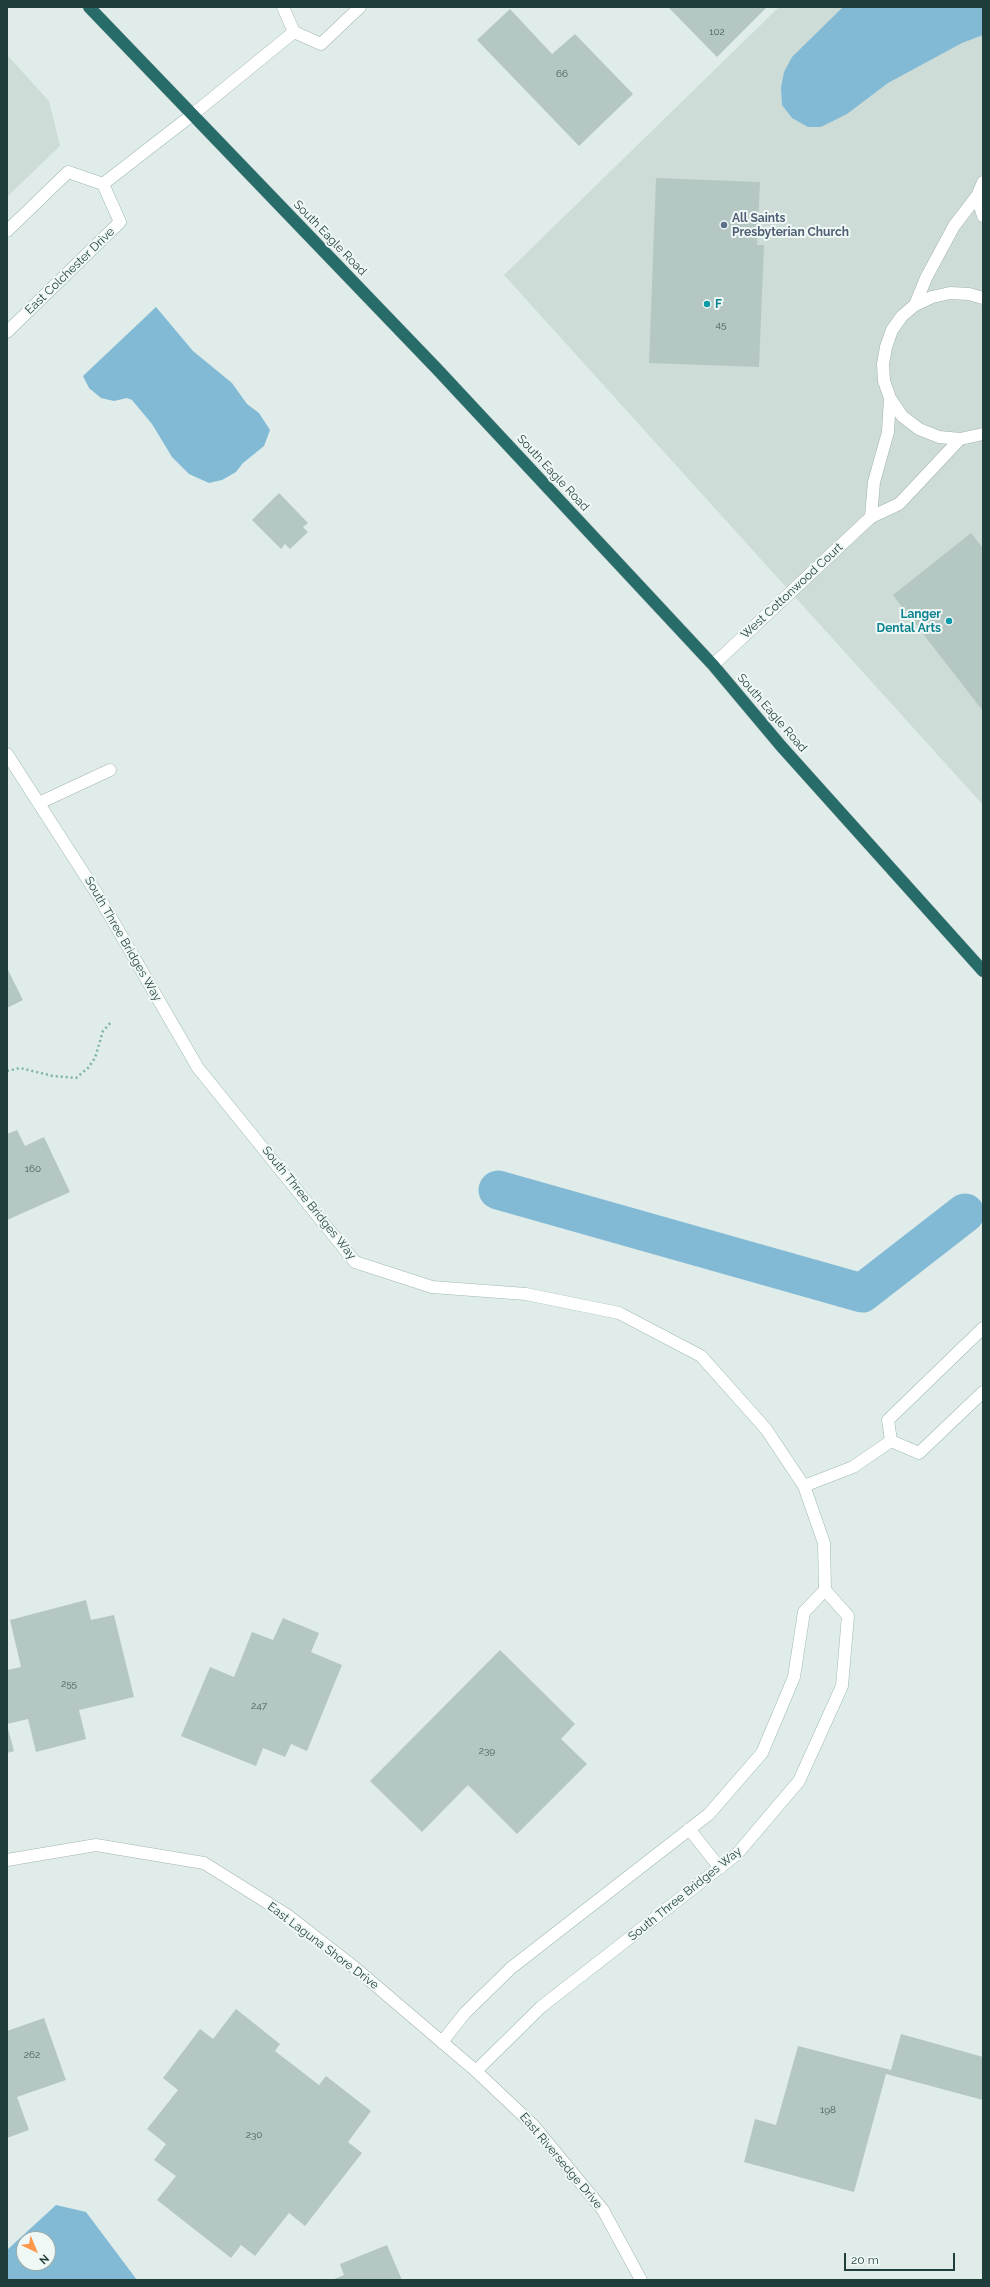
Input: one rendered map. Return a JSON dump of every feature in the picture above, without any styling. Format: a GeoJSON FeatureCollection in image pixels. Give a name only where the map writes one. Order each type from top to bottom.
{"type":"FeatureCollection","features":[{"type":"Feature","properties":{"kind":"highway","name":"South Eagle Road"},"geometry":{"type":"LineString","coordinates":[[89,7],[437,369],[713,665],[781,746],[983,971]]}},
{"type":"Feature","properties":{"kind":"street"},"geometry":{"type":"LineString","coordinates":[[283,7],[294,32],[321,44],[360,7]]}},
{"type":"Feature","properties":{"kind":"street"},"geometry":{"type":"LineString","coordinates":[[7,231],[68,172],[103,184],[192,115],[294,32]]}},
{"type":"Feature","properties":{"kind":"street"},"geometry":{"type":"LineString","coordinates":[[916,305],[926,278],[954,226],[977,196],[983,182]]}},
{"type":"Feature","properties":{"kind":"street","name":"East Colchester Drive"},"geometry":{"type":"LineString","coordinates":[[7,332],[120,222],[103,184]]}},
{"type":"Feature","properties":{"kind":"street"},"geometry":{"type":"LineString","coordinates":[[977,196],[983,216]]}},
{"type":"Feature","properties":{"kind":"street"},"geometry":{"type":"LineString","coordinates":[[983,298],[969,294],[950,293],[932,297],[916,305],[902,316],[895,326],[886,347],[883,364],[884,381],[890,398],[902,416],[919,429],[938,437],[960,439],[983,434]]}},
{"type":"Feature","properties":{"kind":"street"},"geometry":{"type":"LineString","coordinates":[[871,517],[874,482],[888,432],[890,398]]}},
{"type":"Feature","properties":{"kind":"street","name":"West Cottonwood Court"},"geometry":{"type":"LineString","coordinates":[[713,665],[871,517],[899,504],[960,439]]}},
{"type":"Feature","properties":{"kind":"street","name":"South Three Bridges Way"},"geometry":{"type":"LineString","coordinates":[[7,754],[99,897],[198,1068],[355,1262],[432,1287],[526,1294],[619,1313],[701,1356],[766,1429],[804,1486],[824,1543],[825,1590],[848,1616],[842,1686],[799,1781],[737,1854],[541,2007],[476,2071]]}},
{"type":"Feature","properties":{"kind":"street"},"geometry":{"type":"LineString","coordinates":[[39,803],[110,770]]}},
{"type":"Feature","properties":{"kind":"street"},"geometry":{"type":"LineString","coordinates":[[890,1441],[888,1420],[983,1328]]}},
{"type":"Feature","properties":{"kind":"street"},"geometry":{"type":"LineString","coordinates":[[890,1441],[920,1453],[983,1392]]}},
{"type":"Feature","properties":{"kind":"street"},"geometry":{"type":"LineString","coordinates":[[804,1486],[853,1467],[890,1441]]}},
{"type":"Feature","properties":{"kind":"street"},"geometry":{"type":"LineString","coordinates":[[442,2042],[465,2013],[511,1968],[709,1814],[762,1753],[794,1677],[804,1612],[825,1590]]}},
{"type":"Feature","properties":{"kind":"street"},"geometry":{"type":"LineString","coordinates":[[689,1829],[720,1868]]}},
{"type":"Feature","properties":{"kind":"street","name":"East Laguna Shore Drive"},"geometry":{"type":"LineString","coordinates":[[7,1860],[96,1844],[204,1863],[287,1915],[354,1967],[442,2042]]}},
{"type":"Feature","properties":{"kind":"street","name":"East Riversedge Drive"},"geometry":{"type":"LineString","coordinates":[[442,2042],[476,2071],[533,2125],[603,2210],[641,2280]]}},
{"type":"Feature","properties":{"kind":"path"},"geometry":{"type":"LineString","coordinates":[[7,1070],[20,1068],[53,1076],[76,1078],[88,1068],[95,1058],[103,1030],[112,1021]]}},
{"type":"Feature","properties":{"kind":"shaded area"},"geometry":{"type":"Polygon","coordinates":[[[779,7],[983,7],[983,805],[504,275],[779,7]]]}},
{"type":"Feature","properties":{"kind":"shaded area"},"geometry":{"type":"Polygon","coordinates":[[[7,55],[49,101],[60,146],[7,197],[7,55]]]}},
{"type":"Feature","properties":{"kind":"water"},"geometry":{"type":"Polygon","coordinates":[[[843,7],[983,7],[983,35],[962,43],[888,83],[847,114],[821,127],[808,127],[792,118],[782,105],[781,88],[784,72],[792,57],[843,7]]]}},
{"type":"Feature","properties":{"kind":"water"},"geometry":{"type":"Polygon","coordinates":[[[156,307],[193,351],[232,383],[247,404],[259,413],[270,430],[264,446],[243,463],[236,472],[222,480],[209,483],[189,474],[172,457],[152,424],[132,400],[127,398],[114,401],[101,398],[89,388],[83,376],[156,307]]]}},
{"type":"Feature","properties":{"kind":"water"},"geometry":{"type":"Polygon","coordinates":[[[56,2205],[86,2212],[137,2280],[7,2280],[7,2250],[16,2242],[16,2271],[56,2271],[56,2231],[28,2231],[56,2205]]]}},
{"type":"Feature","properties":{"kind":"building"},"geometry":{"type":"Polygon","coordinates":[[[668,7],[767,7],[717,57],[668,7]]]}},
{"type":"Feature","properties":{"kind":"building"},"geometry":{"type":"Polygon","coordinates":[[[510,9],[552,54],[575,34],[633,94],[579,146],[477,40],[510,9]]]}},
{"type":"Feature","properties":{"kind":"building","name":"F"},"geometry":{"type":"Polygon","coordinates":[[[656,178],[760,182],[757,245],[764,245],[759,367],[649,363],[656,178]]]}},
{"type":"Feature","properties":{"kind":"building"},"geometry":{"type":"Polygon","coordinates":[[[279,493],[308,523],[303,527],[308,532],[290,549],[285,544],[281,549],[252,520],[279,493]]]}},
{"type":"Feature","properties":{"kind":"building","name":"Langer Dental Arts"},"geometry":{"type":"Polygon","coordinates":[[[971,533],[983,548],[983,711],[893,595],[971,533]]]}},
{"type":"Feature","properties":{"kind":"building"},"geometry":{"type":"Polygon","coordinates":[[[7,968],[23,1000],[7,1008],[7,968]]]}},
{"type":"Feature","properties":{"kind":"building"},"geometry":{"type":"Polygon","coordinates":[[[17,1130],[25,1146],[44,1137],[70,1192],[7,1220],[7,1134],[17,1130]]]}},
{"type":"Feature","properties":{"kind":"building"},"geometry":{"type":"Polygon","coordinates":[[[86,1600],[91,1620],[114,1615],[134,1697],[79,1710],[86,1739],[36,1752],[28,1719],[7,1724],[7,1670],[21,1667],[10,1620],[86,1600]]]}},
{"type":"Feature","properties":{"kind":"building"},"geometry":{"type":"Polygon","coordinates":[[[283,1618],[319,1633],[311,1652],[342,1665],[307,1751],[291,1744],[285,1757],[263,1748],[256,1766],[181,1736],[210,1667],[234,1677],[252,1632],[273,1640],[283,1618]]]}},
{"type":"Feature","properties":{"kind":"building"},"geometry":{"type":"Polygon","coordinates":[[[500,1650],[575,1724],[561,1739],[587,1764],[517,1834],[468,1785],[422,1832],[370,1781],[500,1650]]]}},
{"type":"Feature","properties":{"kind":"building"},"geometry":{"type":"Polygon","coordinates":[[[7,1725],[14,1751],[7,1753],[7,1725]]]}},
{"type":"Feature","properties":{"kind":"building"},"geometry":{"type":"Polygon","coordinates":[[[236,2009],[280,2044],[275,2051],[319,2085],[326,2076],[371,2111],[348,2142],[362,2153],[305,2226],[289,2213],[255,2256],[241,2245],[231,2258],[157,2200],[176,2176],[154,2160],[166,2144],[147,2129],[178,2090],[163,2078],[200,2029],[213,2039],[236,2009]]]}},
{"type":"Feature","properties":{"kind":"building"},"geometry":{"type":"Polygon","coordinates":[[[44,2018],[66,2080],[17,2097],[29,2130],[7,2138],[7,2031],[44,2018]]]}},
{"type":"Feature","properties":{"kind":"building"},"geometry":{"type":"Polygon","coordinates":[[[901,2034],[983,2057],[983,2100],[886,2074],[854,2192],[744,2162],[755,2119],[776,2125],[798,2046],[891,2070],[901,2034]]]}},
{"type":"Feature","properties":{"kind":"building"},"geometry":{"type":"Polygon","coordinates":[[[387,2245],[402,2280],[332,2280],[344,2275],[340,2264],[387,2245]]]}},
{"type":"Feature","properties":{"kind":"waterway"},"geometry":{"type":"LineString","coordinates":[[498,1190],[862,1293],[965,1213]]}},
{"type":"Feature","properties":{"kind":"place","name":"All Saints Presbyterian Church"},"geometry":{"type":"Point","coordinates":[724,225]}},
{"type":"Feature","properties":{"kind":"place","name":"F"},"geometry":{"type":"Point","coordinates":[707,304]}},
{"type":"Feature","properties":{"kind":"place","name":"Langer Dental Arts"},"geometry":{"type":"Point","coordinates":[949,621]}}]}
